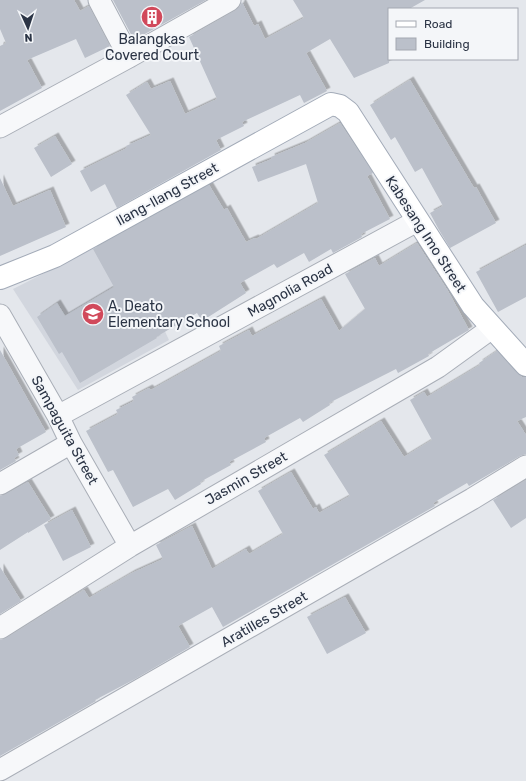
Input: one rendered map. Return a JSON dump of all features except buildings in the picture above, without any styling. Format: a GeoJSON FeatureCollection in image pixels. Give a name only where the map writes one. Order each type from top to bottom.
{"type":"FeatureCollection","features":[{"type":"Feature","properties":{"kind":"main road","name":"Kabesang Imo Street"},"geometry":{"type":"LineString","coordinates":[[331,104],[340,106],[348,112],[473,306],[526,365]]}},
{"type":"Feature","properties":{"kind":"main road","name":"Ilang-Ilang Street"},"geometry":{"type":"LineString","coordinates":[[0,278],[54,256],[331,104]]}},
{"type":"Feature","properties":{"kind":"street"},"geometry":{"type":"LineString","coordinates":[[99,0],[130,57]]}},
{"type":"Feature","properties":{"kind":"street"},"geometry":{"type":"LineString","coordinates":[[0,127],[130,57],[230,0]]}},
{"type":"Feature","properties":{"kind":"street","name":"Magnolia Road"},"geometry":{"type":"LineString","coordinates":[[58,416],[417,221]]}},
{"type":"Feature","properties":{"kind":"street","name":"Sampaguita Street"},"geometry":{"type":"LineString","coordinates":[[3,328],[58,416],[71,442],[130,546]]}},
{"type":"Feature","properties":{"kind":"street","name":"Jasmin Street"},"geometry":{"type":"LineString","coordinates":[[0,628],[130,546],[438,367],[492,328]]}},
{"type":"Feature","properties":{"kind":"street"},"geometry":{"type":"LineString","coordinates":[[0,484],[71,442]]}},
{"type":"Feature","properties":{"kind":"street","name":"Aratilles Street"},"geometry":{"type":"LineString","coordinates":[[0,770],[472,499],[526,466]]}},
{"type":"Feature","properties":{"kind":"shaded area","name":"A. Deato Elementary School"},"geometry":{"type":"Polygon","coordinates":[[[120,235],[169,340],[78,390],[13,289],[120,235]]]}},
{"type":"Feature","properties":{"kind":"place","name":"Balangkas Covered Court"},"geometry":{"type":"Point","coordinates":[152,17]}},
{"type":"Feature","properties":{"kind":"place","name":"A. Deato Elementary School"},"geometry":{"type":"Point","coordinates":[93,314]}}]}
